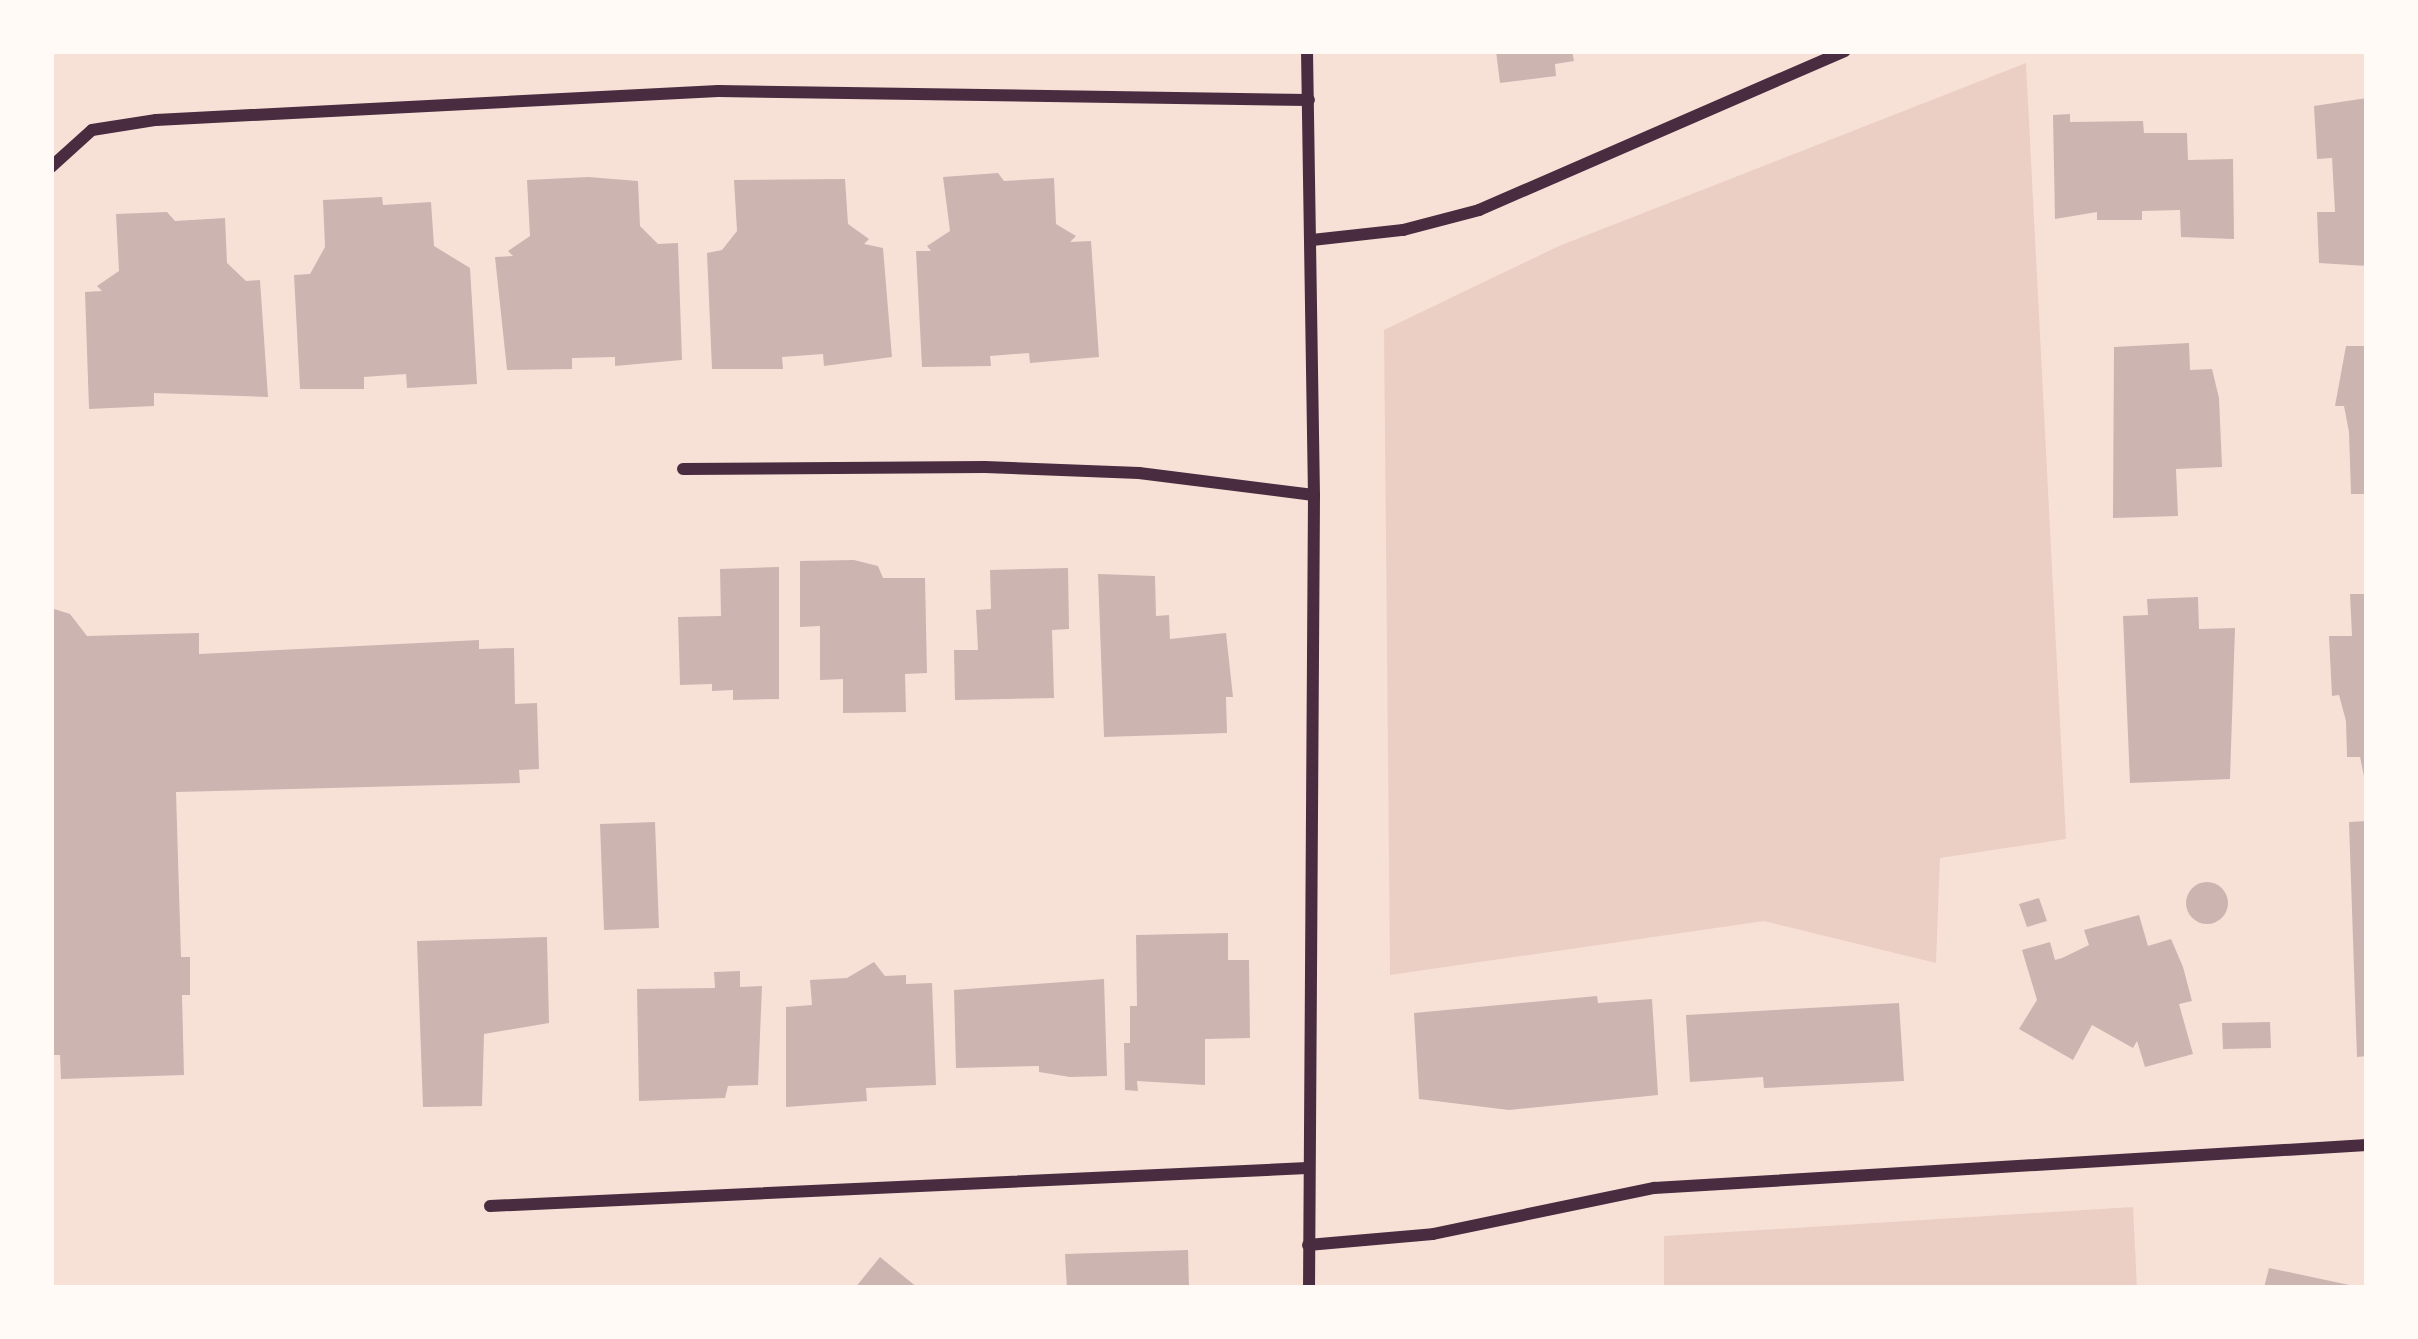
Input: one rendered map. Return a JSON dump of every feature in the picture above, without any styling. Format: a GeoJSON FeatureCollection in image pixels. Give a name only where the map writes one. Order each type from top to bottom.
{"type":"FeatureCollection","features":[{"type":"Feature","properties":{"kind":"street"},"geometry":{"type":"LineString","coordinates":[[1307,51],[1314,495],[1309,1288]]}},
{"type":"Feature","properties":{"kind":"street"},"geometry":{"type":"LineString","coordinates":[[1312,240],[1403,230],[1479,210],[1845,51]]}},
{"type":"Feature","properties":{"kind":"street"},"geometry":{"type":"LineString","coordinates":[[51,167],[92,130],[156,120],[718,91],[1309,100]]}},
{"type":"Feature","properties":{"kind":"street"},"geometry":{"type":"LineString","coordinates":[[683,469],[985,467],[1138,473],[1314,495]]}},
{"type":"Feature","properties":{"kind":"street"},"geometry":{"type":"LineString","coordinates":[[1308,1245],[1433,1234],[1654,1188],[2367,1145]]}},
{"type":"Feature","properties":{"kind":"street"},"geometry":{"type":"LineString","coordinates":[[490,1206],[1307,1168]]}},
{"type":"Feature","properties":{"kind":"shaded area"},"geometry":{"type":"Polygon","coordinates":[[[2026,63],[2066,839],[1940,858],[1936,963],[1764,921],[1390,975],[1384,330],[1559,246],[2026,63]]]}},
{"type":"Feature","properties":{"kind":"shaded area"},"geometry":{"type":"Polygon","coordinates":[[[2133,1207],[2137,1288],[1664,1288],[1664,1236],[2133,1207]]]}},
{"type":"Feature","properties":{"kind":"building"},"geometry":{"type":"Polygon","coordinates":[[[1496,51],[1572,51],[1574,61],[1555,64],[1556,76],[1500,83],[1496,51]]]}},
{"type":"Feature","properties":{"kind":"building"},"geometry":{"type":"Polygon","coordinates":[[[2367,98],[2367,266],[2319,263],[2317,212],[2335,212],[2332,158],[2317,159],[2314,106],[2367,98]]]}},
{"type":"Feature","properties":{"kind":"building"},"geometry":{"type":"Polygon","coordinates":[[[2070,114],[2070,122],[2143,121],[2144,133],[2187,133],[2188,160],[2233,159],[2234,239],[2181,237],[2180,210],[2142,211],[2142,220],[2097,220],[2097,212],[2055,219],[2053,115],[2070,114]]]}},
{"type":"Feature","properties":{"kind":"building"},"geometry":{"type":"Polygon","coordinates":[[[998,173],[1004,181],[1054,178],[1056,224],[1076,236],[1070,242],[1091,241],[1099,357],[1030,363],[1029,353],[990,356],[991,366],[922,367],[916,251],[931,251],[927,246],[950,231],[943,177],[998,173]]]}},
{"type":"Feature","properties":{"kind":"building"},"geometry":{"type":"Polygon","coordinates":[[[845,179],[848,224],[869,239],[864,244],[883,248],[892,357],[824,366],[823,354],[782,357],[783,369],[712,369],[707,253],[722,250],[737,231],[734,180],[845,179]]]}},
{"type":"Feature","properties":{"kind":"building"},"geometry":{"type":"Polygon","coordinates":[[[527,180],[638,181],[640,226],[658,244],[678,243],[682,360],[615,366],[615,357],[572,358],[572,369],[507,370],[495,257],[513,256],[508,251],[530,236],[527,180]]]}},
{"type":"Feature","properties":{"kind":"building"},"geometry":{"type":"Polygon","coordinates":[[[382,197],[383,205],[431,202],[434,246],[470,268],[477,384],[407,388],[406,374],[364,377],[364,389],[300,389],[294,275],[310,274],[325,247],[323,200],[382,197]]]}},
{"type":"Feature","properties":{"kind":"building"},"geometry":{"type":"Polygon","coordinates":[[[167,212],[175,221],[225,218],[227,263],[246,281],[260,280],[268,397],[154,393],[154,406],[89,409],[85,292],[102,291],[97,286],[119,271],[116,214],[167,212]]]}},
{"type":"Feature","properties":{"kind":"building"},"geometry":{"type":"Polygon","coordinates":[[[2189,343],[2190,370],[2212,369],[2219,398],[2222,467],[2176,469],[2178,516],[2113,518],[2114,347],[2189,343]]]}},
{"type":"Feature","properties":{"kind":"building"},"geometry":{"type":"Polygon","coordinates":[[[2346,346],[2367,346],[2367,494],[2351,494],[2349,432],[2344,406],[2335,406],[2346,346]]]}},
{"type":"Feature","properties":{"kind":"building"},"geometry":{"type":"Polygon","coordinates":[[[854,560],[878,566],[883,578],[925,578],[927,673],[905,674],[906,712],[843,713],[843,679],[820,680],[820,626],[800,627],[800,561],[854,560]]]}},
{"type":"Feature","properties":{"kind":"building"},"geometry":{"type":"Polygon","coordinates":[[[779,567],[779,699],[733,700],[733,690],[712,691],[712,684],[680,685],[678,617],[721,616],[720,569],[779,567]]]}},
{"type":"Feature","properties":{"kind":"building"},"geometry":{"type":"Polygon","coordinates":[[[1068,568],[1069,629],[1052,630],[1054,698],[955,700],[954,650],[978,650],[976,610],[991,609],[990,570],[1068,568]]]}},
{"type":"Feature","properties":{"kind":"building"},"geometry":{"type":"Polygon","coordinates":[[[1098,574],[1155,576],[1156,616],[1169,615],[1170,639],[1226,633],[1233,697],[1226,697],[1227,733],[1104,737],[1098,574]]]}},
{"type":"Feature","properties":{"kind":"building"},"geometry":{"type":"Polygon","coordinates":[[[2350,594],[2367,594],[2367,791],[2360,757],[2347,757],[2346,721],[2339,695],[2332,696],[2329,636],[2352,636],[2350,594]]]}},
{"type":"Feature","properties":{"kind":"building"},"geometry":{"type":"Polygon","coordinates":[[[2198,597],[2199,629],[2235,628],[2230,779],[2130,783],[2123,616],[2148,615],[2147,599],[2198,597]]]}},
{"type":"Feature","properties":{"kind":"building"},"geometry":{"type":"Polygon","coordinates":[[[51,608],[70,614],[87,636],[199,633],[199,654],[479,640],[479,649],[514,648],[515,704],[537,703],[539,769],[519,770],[520,783],[176,792],[181,957],[190,957],[190,995],[182,995],[184,1075],[61,1079],[60,1055],[51,1055],[51,608]]]}},
{"type":"Feature","properties":{"kind":"building"},"geometry":{"type":"Polygon","coordinates":[[[2367,821],[2367,1056],[2357,1057],[2349,822],[2367,821]]]}},
{"type":"Feature","properties":{"kind":"building"},"geometry":{"type":"Polygon","coordinates":[[[655,822],[659,928],[604,930],[600,824],[655,822]]]}},
{"type":"Feature","properties":{"kind":"building"},"geometry":{"type":"Polygon","coordinates":[[[2207,882],[2222,888],[2228,903],[2222,918],[2207,924],[2192,918],[2186,903],[2192,888],[2207,882]]]}},
{"type":"Feature","properties":{"kind":"building"},"geometry":{"type":"Polygon","coordinates":[[[2039,898],[2047,921],[2027,927],[2019,904],[2039,898]]]}},
{"type":"Feature","properties":{"kind":"building"},"geometry":{"type":"Polygon","coordinates":[[[2139,915],[2148,946],[2171,939],[2183,967],[2192,1001],[2179,1004],[2193,1054],[2145,1067],[2137,1041],[2133,1048],[2092,1025],[2073,1060],[2019,1029],[2037,1000],[2022,950],[2050,942],[2055,960],[2062,958],[2089,945],[2084,930],[2139,915]]]}},
{"type":"Feature","properties":{"kind":"building"},"geometry":{"type":"Polygon","coordinates":[[[1228,933],[1228,960],[1249,960],[1250,1038],[1205,1039],[1205,1085],[1137,1081],[1138,1091],[1125,1090],[1124,1043],[1130,1043],[1130,1006],[1137,1006],[1136,935],[1228,933]]]}},
{"type":"Feature","properties":{"kind":"building"},"geometry":{"type":"Polygon","coordinates":[[[547,937],[549,1023],[484,1034],[482,1106],[423,1107],[417,941],[547,937]]]}},
{"type":"Feature","properties":{"kind":"building"},"geometry":{"type":"Polygon","coordinates":[[[874,962],[885,976],[906,975],[906,984],[932,983],[936,1085],[866,1088],[867,1101],[786,1107],[786,1007],[812,1005],[810,980],[847,978],[874,962]]]}},
{"type":"Feature","properties":{"kind":"building"},"geometry":{"type":"Polygon","coordinates":[[[740,971],[740,987],[762,986],[758,1085],[728,1086],[725,1098],[639,1101],[637,989],[715,988],[714,972],[740,971]]]}},
{"type":"Feature","properties":{"kind":"building"},"geometry":{"type":"Polygon","coordinates":[[[1104,979],[1107,1076],[1070,1077],[1039,1072],[1039,1066],[956,1068],[954,990],[1104,979]]]}},
{"type":"Feature","properties":{"kind":"building"},"geometry":{"type":"Polygon","coordinates":[[[1597,996],[1598,1003],[1652,999],[1658,1095],[1509,1110],[1419,1099],[1414,1013],[1597,996]]]}},
{"type":"Feature","properties":{"kind":"building"},"geometry":{"type":"Polygon","coordinates":[[[1899,1003],[1904,1081],[1764,1088],[1763,1077],[1690,1082],[1686,1015],[1899,1003]]]}},
{"type":"Feature","properties":{"kind":"building"},"geometry":{"type":"Polygon","coordinates":[[[2270,1022],[2271,1048],[2223,1049],[2222,1023],[2270,1022]]]}},
{"type":"Feature","properties":{"kind":"building"},"geometry":{"type":"Polygon","coordinates":[[[1188,1250],[1189,1288],[1067,1288],[1065,1254],[1188,1250]]]}},
{"type":"Feature","properties":{"kind":"building"},"geometry":{"type":"Polygon","coordinates":[[[880,1257],[918,1288],[855,1288],[880,1257]]]}},
{"type":"Feature","properties":{"kind":"building"},"geometry":{"type":"Polygon","coordinates":[[[2269,1268],[2354,1286],[2354,1288],[2264,1288],[2269,1268]]]}}]}
